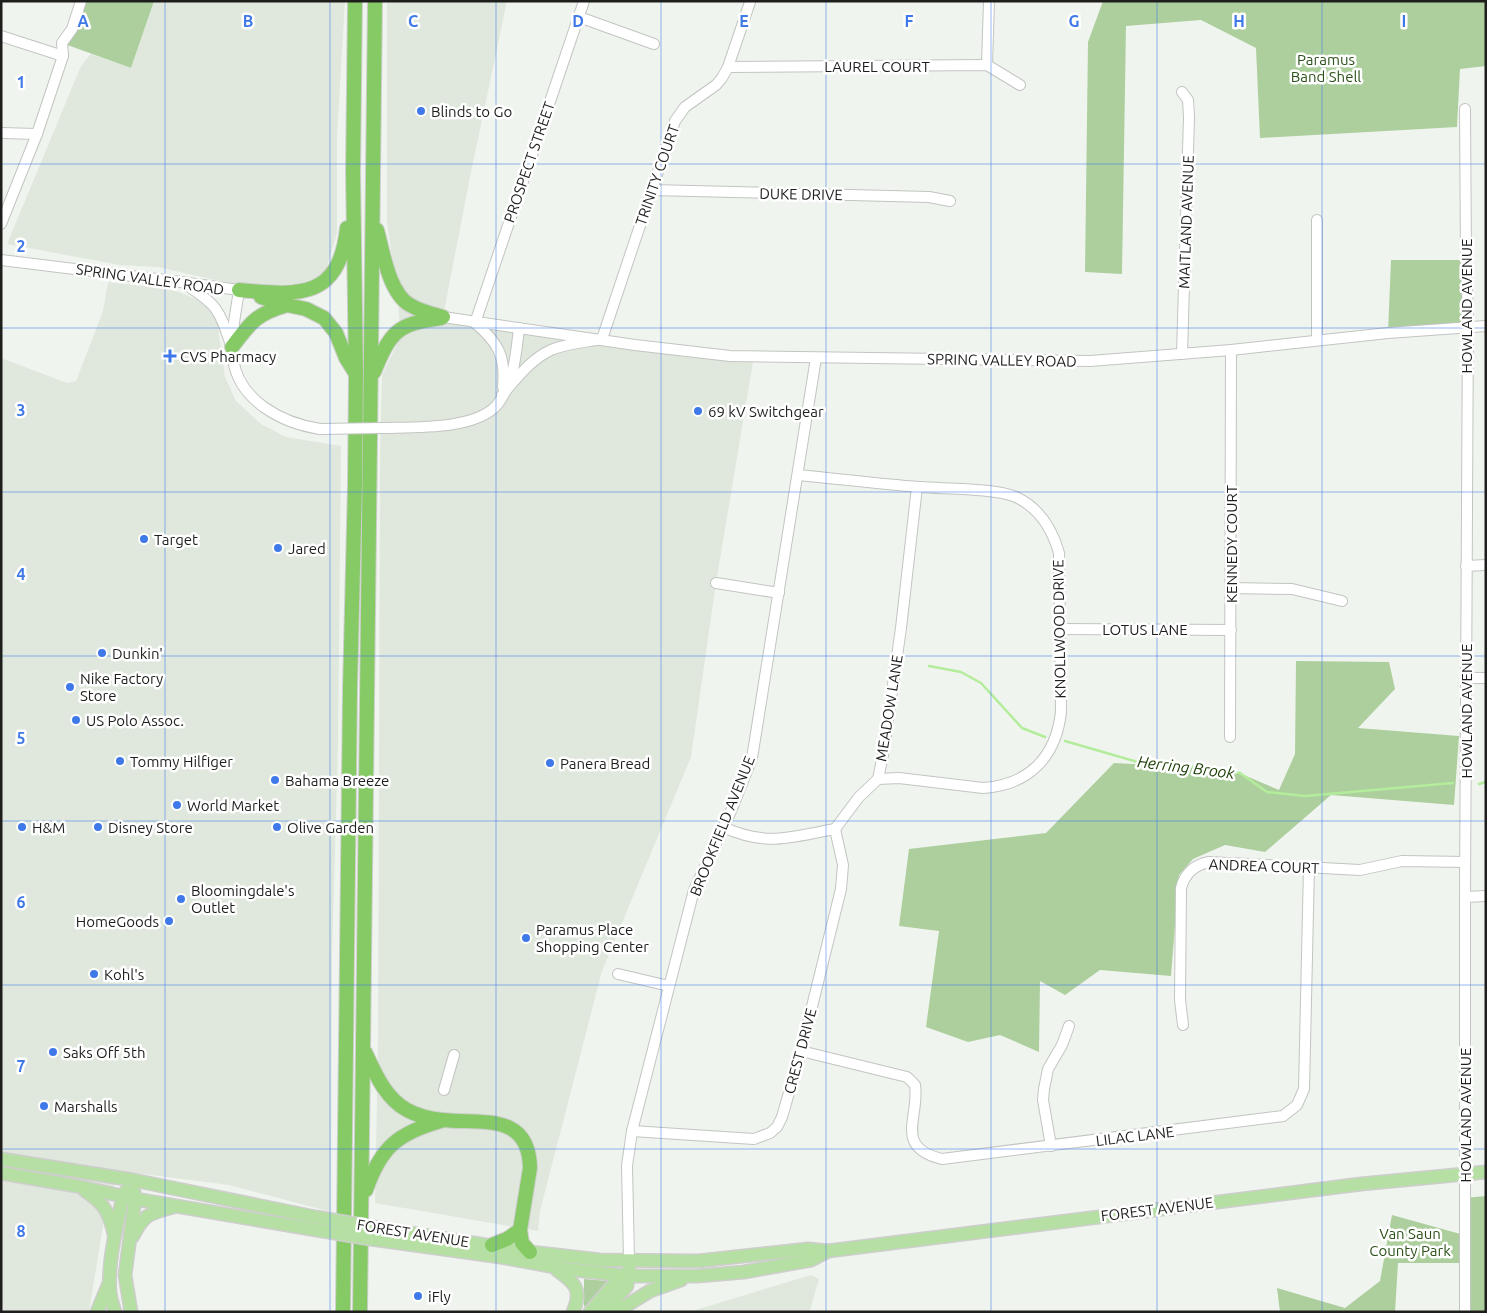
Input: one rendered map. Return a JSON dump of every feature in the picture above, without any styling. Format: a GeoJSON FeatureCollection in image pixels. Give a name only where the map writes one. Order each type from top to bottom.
{"type":"FeatureCollection","features":[{"type":"Feature","properties":{"kind":"highway"},"geometry":{"type":"LineString","coordinates":[[343,1312],[350,690],[356,374],[353,172],[355,1]]}},
{"type":"Feature","properties":{"kind":"highway"},"geometry":{"type":"LineString","coordinates":[[360,1310],[375,1]]}},
{"type":"Feature","properties":{"kind":"highway"},"geometry":{"type":"LineString","coordinates":[[239,290],[287,294],[310,289],[324,282],[338,262],[346,240],[353,172]]}},
{"type":"Feature","properties":{"kind":"highway"},"geometry":{"type":"LineString","coordinates":[[373,214],[388,268],[399,295],[410,305],[443,317]]}},
{"type":"Feature","properties":{"kind":"highway"},"geometry":{"type":"LineString","coordinates":[[239,290],[312,311],[329,322],[336,333],[346,358],[356,374]]}},
{"type":"Feature","properties":{"kind":"highway"},"geometry":{"type":"LineString","coordinates":[[232,347],[248,325],[258,317],[268,311],[287,305]]}},
{"type":"Feature","properties":{"kind":"highway"},"geometry":{"type":"LineString","coordinates":[[372,377],[380,356],[397,332],[413,322],[443,317]]}},
{"type":"Feature","properties":{"kind":"highway"},"geometry":{"type":"LineString","coordinates":[[364,1049],[377,1078],[394,1100],[405,1109],[419,1116],[443,1120],[480,1120],[499,1123],[510,1128],[520,1136],[530,1158],[520,1230],[522,1243],[530,1252]]}},
{"type":"Feature","properties":{"kind":"highway"},"geometry":{"type":"LineString","coordinates":[[362,1203],[372,1172],[389,1147],[410,1132],[443,1120]]}},
{"type":"Feature","properties":{"kind":"highway"},"geometry":{"type":"LineString","coordinates":[[492,1245],[508,1239],[520,1230]]}},
{"type":"Feature","properties":{"kind":"main road","name":"FOREST AVENUE"},"geometry":{"type":"LineString","coordinates":[[1,1160],[133,1180],[315,1217],[372,1233],[552,1267],[628,1276],[697,1276],[744,1272],[811,1260],[828,1251]]}},
{"type":"Feature","properties":{"kind":"main road","name":"FOREST AVENUE"},"geometry":{"type":"LineString","coordinates":[[1,1173],[77,1186],[129,1198],[317,1230],[372,1233],[492,1245],[530,1252],[600,1260],[698,1261],[808,1249],[828,1251],[1361,1184],[1486,1172]]}},
{"type":"Feature","properties":{"kind":"main road"},"geometry":{"type":"LineString","coordinates":[[115,1312],[110,1292],[115,1236],[129,1198],[133,1180]]}},
{"type":"Feature","properties":{"kind":"main road"},"geometry":{"type":"LineString","coordinates":[[77,1186],[98,1199],[106,1209],[115,1236]]}},
{"type":"Feature","properties":{"kind":"main road"},"geometry":{"type":"LineString","coordinates":[[129,1198],[130,1243],[125,1275],[131,1312]]}},
{"type":"Feature","properties":{"kind":"main road"},"geometry":{"type":"LineString","coordinates":[[130,1243],[142,1220],[152,1213],[176,1206]]}},
{"type":"Feature","properties":{"kind":"main road"},"geometry":{"type":"LineString","coordinates":[[604,1312],[627,1286],[629,1260]]}},
{"type":"Feature","properties":{"kind":"main road"},"geometry":{"type":"LineString","coordinates":[[552,1267],[572,1280],[576,1287],[577,1300],[574,1312]]}},
{"type":"Feature","properties":{"kind":"main road"},"geometry":{"type":"LineString","coordinates":[[590,1312],[614,1284],[628,1276]]}},
{"type":"Feature","properties":{"kind":"main road"},"geometry":{"type":"LineString","coordinates":[[616,1312],[650,1292],[668,1284],[697,1276]]}},
{"type":"Feature","properties":{"kind":"main road"},"geometry":{"type":"LineString","coordinates":[[97,1312],[111,1279]]}},
{"type":"Feature","properties":{"kind":"street"},"geometry":{"type":"LineString","coordinates":[[1,224],[36,134],[63,56],[62,43],[72,29],[81,1]]}},
{"type":"Feature","properties":{"kind":"street","name":"PROSPECT STREET"},"geometry":{"type":"LineString","coordinates":[[475,323],[584,1]]}},
{"type":"Feature","properties":{"kind":"street"},"geometry":{"type":"LineString","coordinates":[[989,1],[987,66],[1020,85]]}},
{"type":"Feature","properties":{"kind":"street","name":"TRINITY COURT"},"geometry":{"type":"LineString","coordinates":[[602,339],[675,121],[685,107],[716,85],[722,78],[728,67],[750,2]]}},
{"type":"Feature","properties":{"kind":"street"},"geometry":{"type":"LineString","coordinates":[[579,17],[654,44]]}},
{"type":"Feature","properties":{"kind":"street"},"geometry":{"type":"LineString","coordinates":[[1,36],[63,56]]}},
{"type":"Feature","properties":{"kind":"street","name":"LAUREL COURT"},"geometry":{"type":"LineString","coordinates":[[728,67],[987,66]]}},
{"type":"Feature","properties":{"kind":"street","name":"MAITLAND AVENUE"},"geometry":{"type":"LineString","coordinates":[[1182,92],[1188,100],[1189,117],[1182,354]]}},
{"type":"Feature","properties":{"kind":"street","name":"HOWLAND AVENUE"},"geometry":{"type":"LineString","coordinates":[[1465,109],[1467,327],[1465,1312]]}},
{"type":"Feature","properties":{"kind":"street"},"geometry":{"type":"LineString","coordinates":[[1,133],[36,134]]}},
{"type":"Feature","properties":{"kind":"street","name":"DUKE DRIVE"},"geometry":{"type":"LineString","coordinates":[[651,190],[929,197],[950,201]]}},
{"type":"Feature","properties":{"kind":"street"},"geometry":{"type":"LineString","coordinates":[[1317,220],[1317,340]]}},
{"type":"Feature","properties":{"kind":"street","name":"SPRING VALLEY ROAD"},"geometry":{"type":"LineString","coordinates":[[1,260],[239,290],[232,347],[233,359],[244,388],[256,401],[278,416],[304,426],[320,429],[434,426],[481,416],[492,409],[502,395],[515,362],[519,328]]}},
{"type":"Feature","properties":{"kind":"street"},"geometry":{"type":"LineString","coordinates":[[181,282],[204,296],[214,305],[232,347]]}},
{"type":"Feature","properties":{"kind":"street","name":"SPRING VALLEY ROAD"},"geometry":{"type":"LineString","coordinates":[[443,317],[475,323],[719,355],[1090,361],[1232,350],[1317,340],[1486,326]]}},
{"type":"Feature","properties":{"kind":"street"},"geometry":{"type":"LineString","coordinates":[[475,323],[493,340],[501,353],[504,367],[502,395]]}},
{"type":"Feature","properties":{"kind":"street"},"geometry":{"type":"LineString","coordinates":[[502,395],[531,364],[544,354],[558,348],[602,339]]}},
{"type":"Feature","properties":{"kind":"street","name":"KENNEDY COURT"},"geometry":{"type":"LineString","coordinates":[[1230,737],[1232,350]]}},
{"type":"Feature","properties":{"kind":"street","name":"BROOKFIELD AVENUE"},"geometry":{"type":"LineString","coordinates":[[629,1260],[627,1166],[632,1131],[694,890],[739,792],[752,758],[816,358]]}},
{"type":"Feature","properties":{"kind":"street","name":"KNOLLWOOD DRIVE"},"geometry":{"type":"LineString","coordinates":[[798,475],[917,487],[1001,492],[1025,502],[1035,510],[1050,528],[1059,553],[1060,724],[1051,748],[1035,769],[1011,783],[983,788],[899,778],[878,779]]}},
{"type":"Feature","properties":{"kind":"street","name":"MEADOW LANE"},"geometry":{"type":"LineString","coordinates":[[835,829],[859,797],[878,779],[901,628],[917,487]]}},
{"type":"Feature","properties":{"kind":"street"},"geometry":{"type":"LineString","coordinates":[[1466,566],[1486,565]]}},
{"type":"Feature","properties":{"kind":"street"},"geometry":{"type":"LineString","coordinates":[[716,583],[779,593]]}},
{"type":"Feature","properties":{"kind":"street"},"geometry":{"type":"LineString","coordinates":[[1231,588],[1292,589],[1342,601]]}},
{"type":"Feature","properties":{"kind":"street","name":"LOTUS LANE"},"geometry":{"type":"LineString","coordinates":[[1060,629],[1230,630]]}},
{"type":"Feature","properties":{"kind":"street"},"geometry":{"type":"LineString","coordinates":[[1466,678],[1486,678]]}},
{"type":"Feature","properties":{"kind":"street"},"geometry":{"type":"LineString","coordinates":[[723,827],[742,836],[763,839],[781,839],[835,829]]}},
{"type":"Feature","properties":{"kind":"street","name":"CREST DRIVE"},"geometry":{"type":"LineString","coordinates":[[632,1131],[754,1139],[762,1137],[777,1127],[782,1117],[800,1051],[841,889],[843,865],[835,829]]}},
{"type":"Feature","properties":{"kind":"street","name":"ANDREA COURT"},"geometry":{"type":"LineString","coordinates":[[1183,1025],[1180,1000],[1181,888],[1187,874],[1200,864],[1209,862],[1360,870],[1402,861],[1465,862]]}},
{"type":"Feature","properties":{"kind":"street","name":"LILAC LANE"},"geometry":{"type":"LineString","coordinates":[[800,1051],[907,1078],[916,1085],[917,1096],[912,1118],[914,1140],[920,1150],[930,1156],[942,1159],[1278,1118],[1291,1112],[1298,1105],[1304,1089],[1310,867]]}},
{"type":"Feature","properties":{"kind":"street"},"geometry":{"type":"LineString","coordinates":[[1465,897],[1486,896]]}},
{"type":"Feature","properties":{"kind":"street"},"geometry":{"type":"LineString","coordinates":[[618,974],[669,986]]}},
{"type":"Feature","properties":{"kind":"street"},"geometry":{"type":"LineString","coordinates":[[1051,1146],[1044,1089],[1048,1070],[1062,1045],[1069,1026]]}},
{"type":"Feature","properties":{"kind":"street"},"geometry":{"type":"LineString","coordinates":[[444,1090],[454,1055]]}},
{"type":"Feature","properties":{"kind":"shaded area"},"geometry":{"type":"Polygon","coordinates":[[[154,1],[345,1],[337,137],[337,233],[326,271],[306,284],[237,285],[158,267],[120,265],[7,244],[81,66],[91,54],[131,68],[154,1]]]}},
{"type":"Feature","properties":{"kind":"shaded area"},"geometry":{"type":"Polygon","coordinates":[[[387,1],[507,1],[443,317],[754,356],[716,583],[691,757],[602,971],[540,1211],[538,1231],[375,1203],[378,1047],[382,375],[401,336],[396,283],[387,224],[387,1]]]}},
{"type":"Feature","properties":{"kind":"shaded area"},"geometry":{"type":"Polygon","coordinates":[[[108,282],[171,289],[201,301],[209,308],[217,320],[225,377],[236,401],[261,424],[286,437],[341,446],[338,747],[332,956],[331,1212],[229,1185],[119,1171],[104,1220],[89,1312],[1,1312],[1,358],[67,383],[76,381],[103,311],[108,282]]]}},
{"type":"Feature","properties":{"kind":"shaded area"},"geometry":{"type":"Polygon","coordinates":[[[811,1275],[819,1279],[808,1312],[689,1312],[811,1275]]]}},
{"type":"Feature","properties":{"kind":"green space"},"geometry":{"type":"Polygon","coordinates":[[[77,1],[154,1],[131,68],[62,43],[77,1]]]}},
{"type":"Feature","properties":{"kind":"green space","name":"Paramus Band Shell"},"geometry":{"type":"Polygon","coordinates":[[[1103,1],[1486,1],[1486,66],[1460,69],[1457,127],[1260,138],[1256,48],[1201,20],[1126,26],[1122,274],[1085,272],[1088,42],[1103,1]]]}},
{"type":"Feature","properties":{"kind":"green space"},"geometry":{"type":"Polygon","coordinates":[[[1391,260],[1466,260],[1467,327],[1388,333],[1391,260]]]}},
{"type":"Feature","properties":{"kind":"green space"},"geometry":{"type":"Polygon","coordinates":[[[1296,661],[1389,662],[1395,689],[1358,728],[1459,736],[1454,805],[1331,795],[1265,852],[1225,845],[1193,859],[1179,875],[1171,976],[1100,970],[1065,995],[1040,981],[1039,1052],[1000,1035],[968,1042],[926,1027],[939,931],[899,926],[909,849],[1046,833],[1114,763],[1230,769],[1279,790],[1295,754],[1296,661]]]}},
{"type":"Feature","properties":{"kind":"green space","name":"Van Saun County Park"},"geometry":{"type":"Polygon","coordinates":[[[1486,1196],[1486,1312],[1464,1312],[1464,1263],[1398,1263],[1395,1312],[1280,1312],[1277,1288],[1345,1308],[1380,1281],[1392,1215],[1464,1235],[1464,1198],[1486,1196]]]}},
{"type":"Feature","properties":{"kind":"green space"},"geometry":{"type":"Polygon","coordinates":[[[584,1279],[608,1281],[587,1307],[584,1306],[584,1279]]]}},
{"type":"Feature","properties":{"kind":"waterway","name":"Herring Brook"},"geometry":{"type":"LineString","coordinates":[[929,666],[961,672],[981,683],[1022,728],[1045,737]]}},
{"type":"Feature","properties":{"kind":"waterway","name":"Herring Brook"},"geometry":{"type":"LineString","coordinates":[[1065,741],[1141,763],[1197,767],[1240,773],[1267,792],[1305,796],[1453,783]]}},
{"type":"Feature","properties":{"kind":"waterway","name":"Herring Brook"},"geometry":{"type":"LineString","coordinates":[[1479,784],[1486,782]]}},
{"type":"Feature","properties":{"kind":"place","name":"Blinds to Go"},"geometry":{"type":"Point","coordinates":[421,111]}},
{"type":"Feature","properties":{"kind":"place","name":"CVS Pharmacy"},"geometry":{"type":"Point","coordinates":[170,356]}},
{"type":"Feature","properties":{"kind":"place","name":"69 kV Switchgear"},"geometry":{"type":"Point","coordinates":[698,411]}},
{"type":"Feature","properties":{"kind":"place","name":"Target"},"geometry":{"type":"Point","coordinates":[144,539]}},
{"type":"Feature","properties":{"kind":"place","name":"Jared"},"geometry":{"type":"Point","coordinates":[278,548]}},
{"type":"Feature","properties":{"kind":"place","name":"Dunkin'"},"geometry":{"type":"Point","coordinates":[102,653]}},
{"type":"Feature","properties":{"kind":"place","name":"Nike Factory Store"},"geometry":{"type":"Point","coordinates":[70,687]}},
{"type":"Feature","properties":{"kind":"place","name":"US Polo Assoc."},"geometry":{"type":"Point","coordinates":[76,720]}},
{"type":"Feature","properties":{"kind":"place","name":"Tommy Hilfiger"},"geometry":{"type":"Point","coordinates":[120,761]}},
{"type":"Feature","properties":{"kind":"place","name":"Panera Bread"},"geometry":{"type":"Point","coordinates":[550,763]}},
{"type":"Feature","properties":{"kind":"place","name":"Bahama Breeze"},"geometry":{"type":"Point","coordinates":[275,780]}},
{"type":"Feature","properties":{"kind":"place","name":"World Market"},"geometry":{"type":"Point","coordinates":[177,805]}},
{"type":"Feature","properties":{"kind":"place","name":"H&M"},"geometry":{"type":"Point","coordinates":[22,827]}},
{"type":"Feature","properties":{"kind":"place","name":"Disney Store"},"geometry":{"type":"Point","coordinates":[98,827]}},
{"type":"Feature","properties":{"kind":"place","name":"Olive Garden"},"geometry":{"type":"Point","coordinates":[277,827]}},
{"type":"Feature","properties":{"kind":"place","name":"Bloomingdale's Outlet"},"geometry":{"type":"Point","coordinates":[181,899]}},
{"type":"Feature","properties":{"kind":"place","name":"HomeGoods"},"geometry":{"type":"Point","coordinates":[169,921]}},
{"type":"Feature","properties":{"kind":"place","name":"Paramus Place Shopping Center"},"geometry":{"type":"Point","coordinates":[526,938]}},
{"type":"Feature","properties":{"kind":"place","name":"Kohl's"},"geometry":{"type":"Point","coordinates":[94,974]}},
{"type":"Feature","properties":{"kind":"place","name":"Saks Off 5th"},"geometry":{"type":"Point","coordinates":[53,1052]}},
{"type":"Feature","properties":{"kind":"place","name":"Marshalls"},"geometry":{"type":"Point","coordinates":[44,1106]}},
{"type":"Feature","properties":{"kind":"place","name":"iFly"},"geometry":{"type":"Point","coordinates":[418,1296]}}]}
